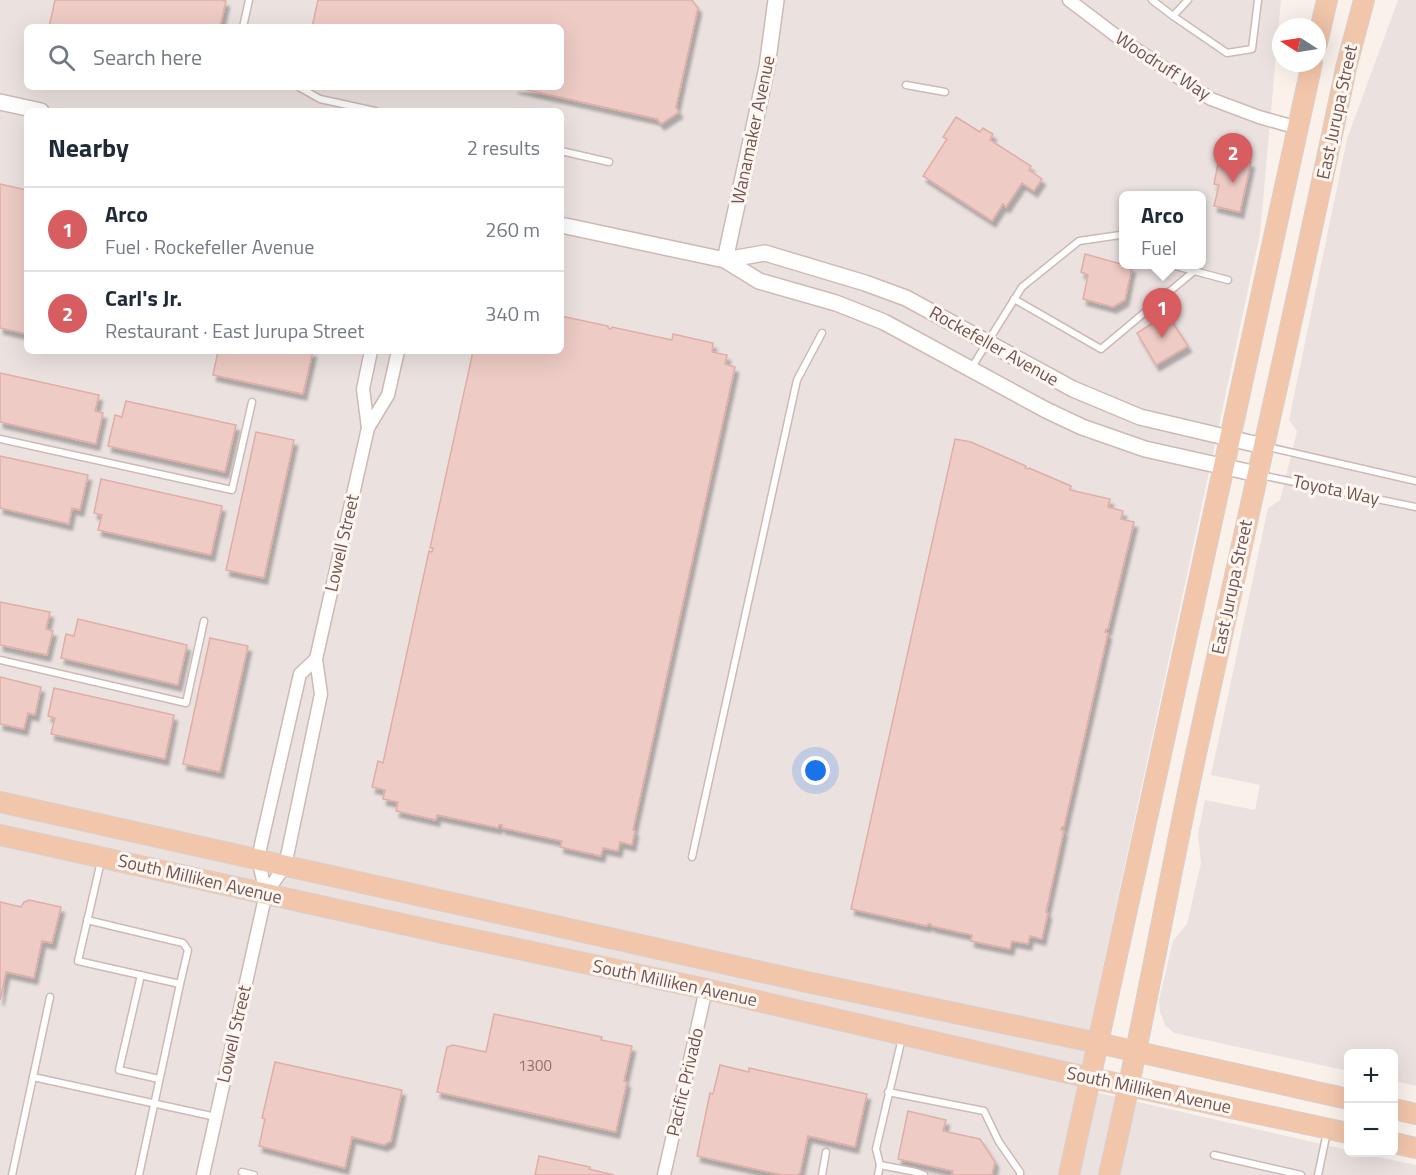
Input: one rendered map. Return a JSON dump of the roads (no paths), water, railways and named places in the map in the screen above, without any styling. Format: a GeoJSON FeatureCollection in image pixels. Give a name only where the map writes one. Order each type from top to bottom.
{"type":"FeatureCollection","features":[{"type":"Feature","properties":{"kind":"main road","name":"East Jurupa Street"},"geometry":{"type":"LineString","coordinates":[[1323,18],[1327,0]]}},
{"type":"Feature","properties":{"kind":"main road","name":"East Jurupa Street"},"geometry":{"type":"LineString","coordinates":[[1109,1175],[1136,1052],[1166,894],[1263,446],[1346,68],[1364,0]]}},
{"type":"Feature","properties":{"kind":"main road","name":"East Jurupa Street"},"geometry":{"type":"LineString","coordinates":[[1069,1175],[1310,72]]}},
{"type":"Feature","properties":{"kind":"main road","name":"South Milliken Avenue"},"geometry":{"type":"LineString","coordinates":[[0,802],[807,982],[1098,1043],[1344,1098]]}},
{"type":"Feature","properties":{"kind":"main road","name":"South Milliken Avenue"},"geometry":{"type":"LineString","coordinates":[[0,835],[706,989],[1129,1086],[1344,1132]]}},
{"type":"Feature","properties":{"kind":"main road"},"geometry":{"type":"LineString","coordinates":[[1398,1110],[1416,1114]]}},
{"type":"Feature","properties":{"kind":"main road"},"geometry":{"type":"LineString","coordinates":[[1398,1144],[1416,1148]]}},
{"type":"Feature","properties":{"kind":"street","name":"Wanamaker Avenue"},"geometry":{"type":"LineString","coordinates":[[725,260],[767,67],[776,0]]}},
{"type":"Feature","properties":{"kind":"street","name":"Woodruff Way"},"geometry":{"type":"LineString","coordinates":[[1070,0],[1119,38],[1212,99],[1259,117],[1298,128]]}},
{"type":"Feature","properties":{"kind":"street"},"geometry":{"type":"LineString","coordinates":[[0,102],[27,108]]}},
{"type":"Feature","properties":{"kind":"street","name":"Rockefeller Avenue"},"geometry":{"type":"LineString","coordinates":[[564,226],[725,260],[759,281],[836,303],[884,322],[1046,410],[1082,426],[1144,449],[1257,474]]}},
{"type":"Feature","properties":{"kind":"street","name":"Rockefeller Avenue"},"geometry":{"type":"LineString","coordinates":[[725,260],[765,253],[865,282],[906,298],[1073,389],[1140,417],[1263,446]]}},
{"type":"Feature","properties":{"kind":"street","name":"Lowell Street"},"geometry":{"type":"LineString","coordinates":[[368,428],[363,389],[370,354]]}},
{"type":"Feature","properties":{"kind":"street","name":"Lowell Street"},"geometry":{"type":"LineString","coordinates":[[203,1175],[266,893],[285,866],[321,694],[316,659],[368,428],[388,395],[397,354]]}},
{"type":"Feature","properties":{"kind":"street","name":"Lowell Street"},"geometry":{"type":"LineString","coordinates":[[266,893],[258,859],[300,674],[316,659]]}},
{"type":"Feature","properties":{"kind":"street","name":"Pacific Privado"},"geometry":{"type":"LineString","coordinates":[[664,1175],[706,989]]}},
{"type":"Feature","properties":{"kind":"lane"},"geometry":{"type":"LineString","coordinates":[[244,24],[249,0]]}},
{"type":"Feature","properties":{"kind":"lane"},"geometry":{"type":"LineString","coordinates":[[1152,0],[1227,53],[1251,49],[1258,0]]}},
{"type":"Feature","properties":{"kind":"lane"},"geometry":{"type":"LineString","coordinates":[[1173,16],[1188,0]]}},
{"type":"Feature","properties":{"kind":"lane"},"geometry":{"type":"LineString","coordinates":[[906,85],[945,92]]}},
{"type":"Feature","properties":{"kind":"lane"},"geometry":{"type":"LineString","coordinates":[[304,90],[320,99],[361,108]]}},
{"type":"Feature","properties":{"kind":"lane"},"geometry":{"type":"LineString","coordinates":[[564,152],[609,162]]}},
{"type":"Feature","properties":{"kind":"lane"},"geometry":{"type":"LineString","coordinates":[[971,369],[1022,287],[1080,241],[1119,236]]}},
{"type":"Feature","properties":{"kind":"lane"},"geometry":{"type":"LineString","coordinates":[[1183,269],[1228,280]]}},
{"type":"Feature","properties":{"kind":"lane"},"geometry":{"type":"LineString","coordinates":[[1014,299],[1101,349],[1192,272]]}},
{"type":"Feature","properties":{"kind":"lane"},"geometry":{"type":"LineString","coordinates":[[692,857],[797,380],[822,333]]}},
{"type":"Feature","properties":{"kind":"lane"},"geometry":{"type":"LineString","coordinates":[[0,440],[232,490],[252,402]]}},
{"type":"Feature","properties":{"kind":"lane","name":"Toyota Way"},"geometry":{"type":"LineString","coordinates":[[1263,446],[1416,481]]}},
{"type":"Feature","properties":{"kind":"lane","name":"Toyota Way"},"geometry":{"type":"LineString","coordinates":[[1257,474],[1416,507]]}},
{"type":"Feature","properties":{"kind":"lane"},"geometry":{"type":"LineString","coordinates":[[0,660],[186,703],[204,621]]}},
{"type":"Feature","properties":{"kind":"lane"},"geometry":{"type":"LineString","coordinates":[[102,857],[78,961],[180,984]]}},
{"type":"Feature","properties":{"kind":"lane"},"geometry":{"type":"LineString","coordinates":[[87,920],[183,942],[188,950],[139,1175]]}},
{"type":"Feature","properties":{"kind":"lane"},"geometry":{"type":"LineString","coordinates":[[141,975],[120,1070],[159,1079]]}},
{"type":"Feature","properties":{"kind":"lane"},"geometry":{"type":"LineString","coordinates":[[12,1175],[50,997]]}},
{"type":"Feature","properties":{"kind":"lane"},"geometry":{"type":"LineString","coordinates":[[878,1175],[880,1165],[876,1149],[903,1035]]}},
{"type":"Feature","properties":{"kind":"lane"},"geometry":{"type":"LineString","coordinates":[[33,1077],[216,1117]]}},
{"type":"Feature","properties":{"kind":"lane"},"geometry":{"type":"LineString","coordinates":[[888,1092],[984,1111],[999,1142],[1020,1175]]}},
{"type":"Feature","properties":{"kind":"lane"},"geometry":{"type":"LineString","coordinates":[[1318,1175],[1328,1129]]}},
{"type":"Feature","properties":{"kind":"lane"},"geometry":{"type":"LineString","coordinates":[[822,1175],[826,1152]]}},
{"type":"Feature","properties":{"kind":"lane"},"geometry":{"type":"LineString","coordinates":[[1214,1155],[1301,1175]]}},
{"type":"Feature","properties":{"kind":"lane"},"geometry":{"type":"LineString","coordinates":[[880,1165],[924,1175]]}},
{"type":"Feature","properties":{"kind":"lane"},"geometry":{"type":"LineString","coordinates":[[242,1172],[254,1175]]}},
{"type":"Feature","properties":{"kind":"place","name":"Carl's Jr."},"geometry":{"type":"Point","coordinates":[1233,183]}},
{"type":"Feature","properties":{"kind":"place","name":"Arco"},"geometry":{"type":"Point","coordinates":[1162,338]}}]}
